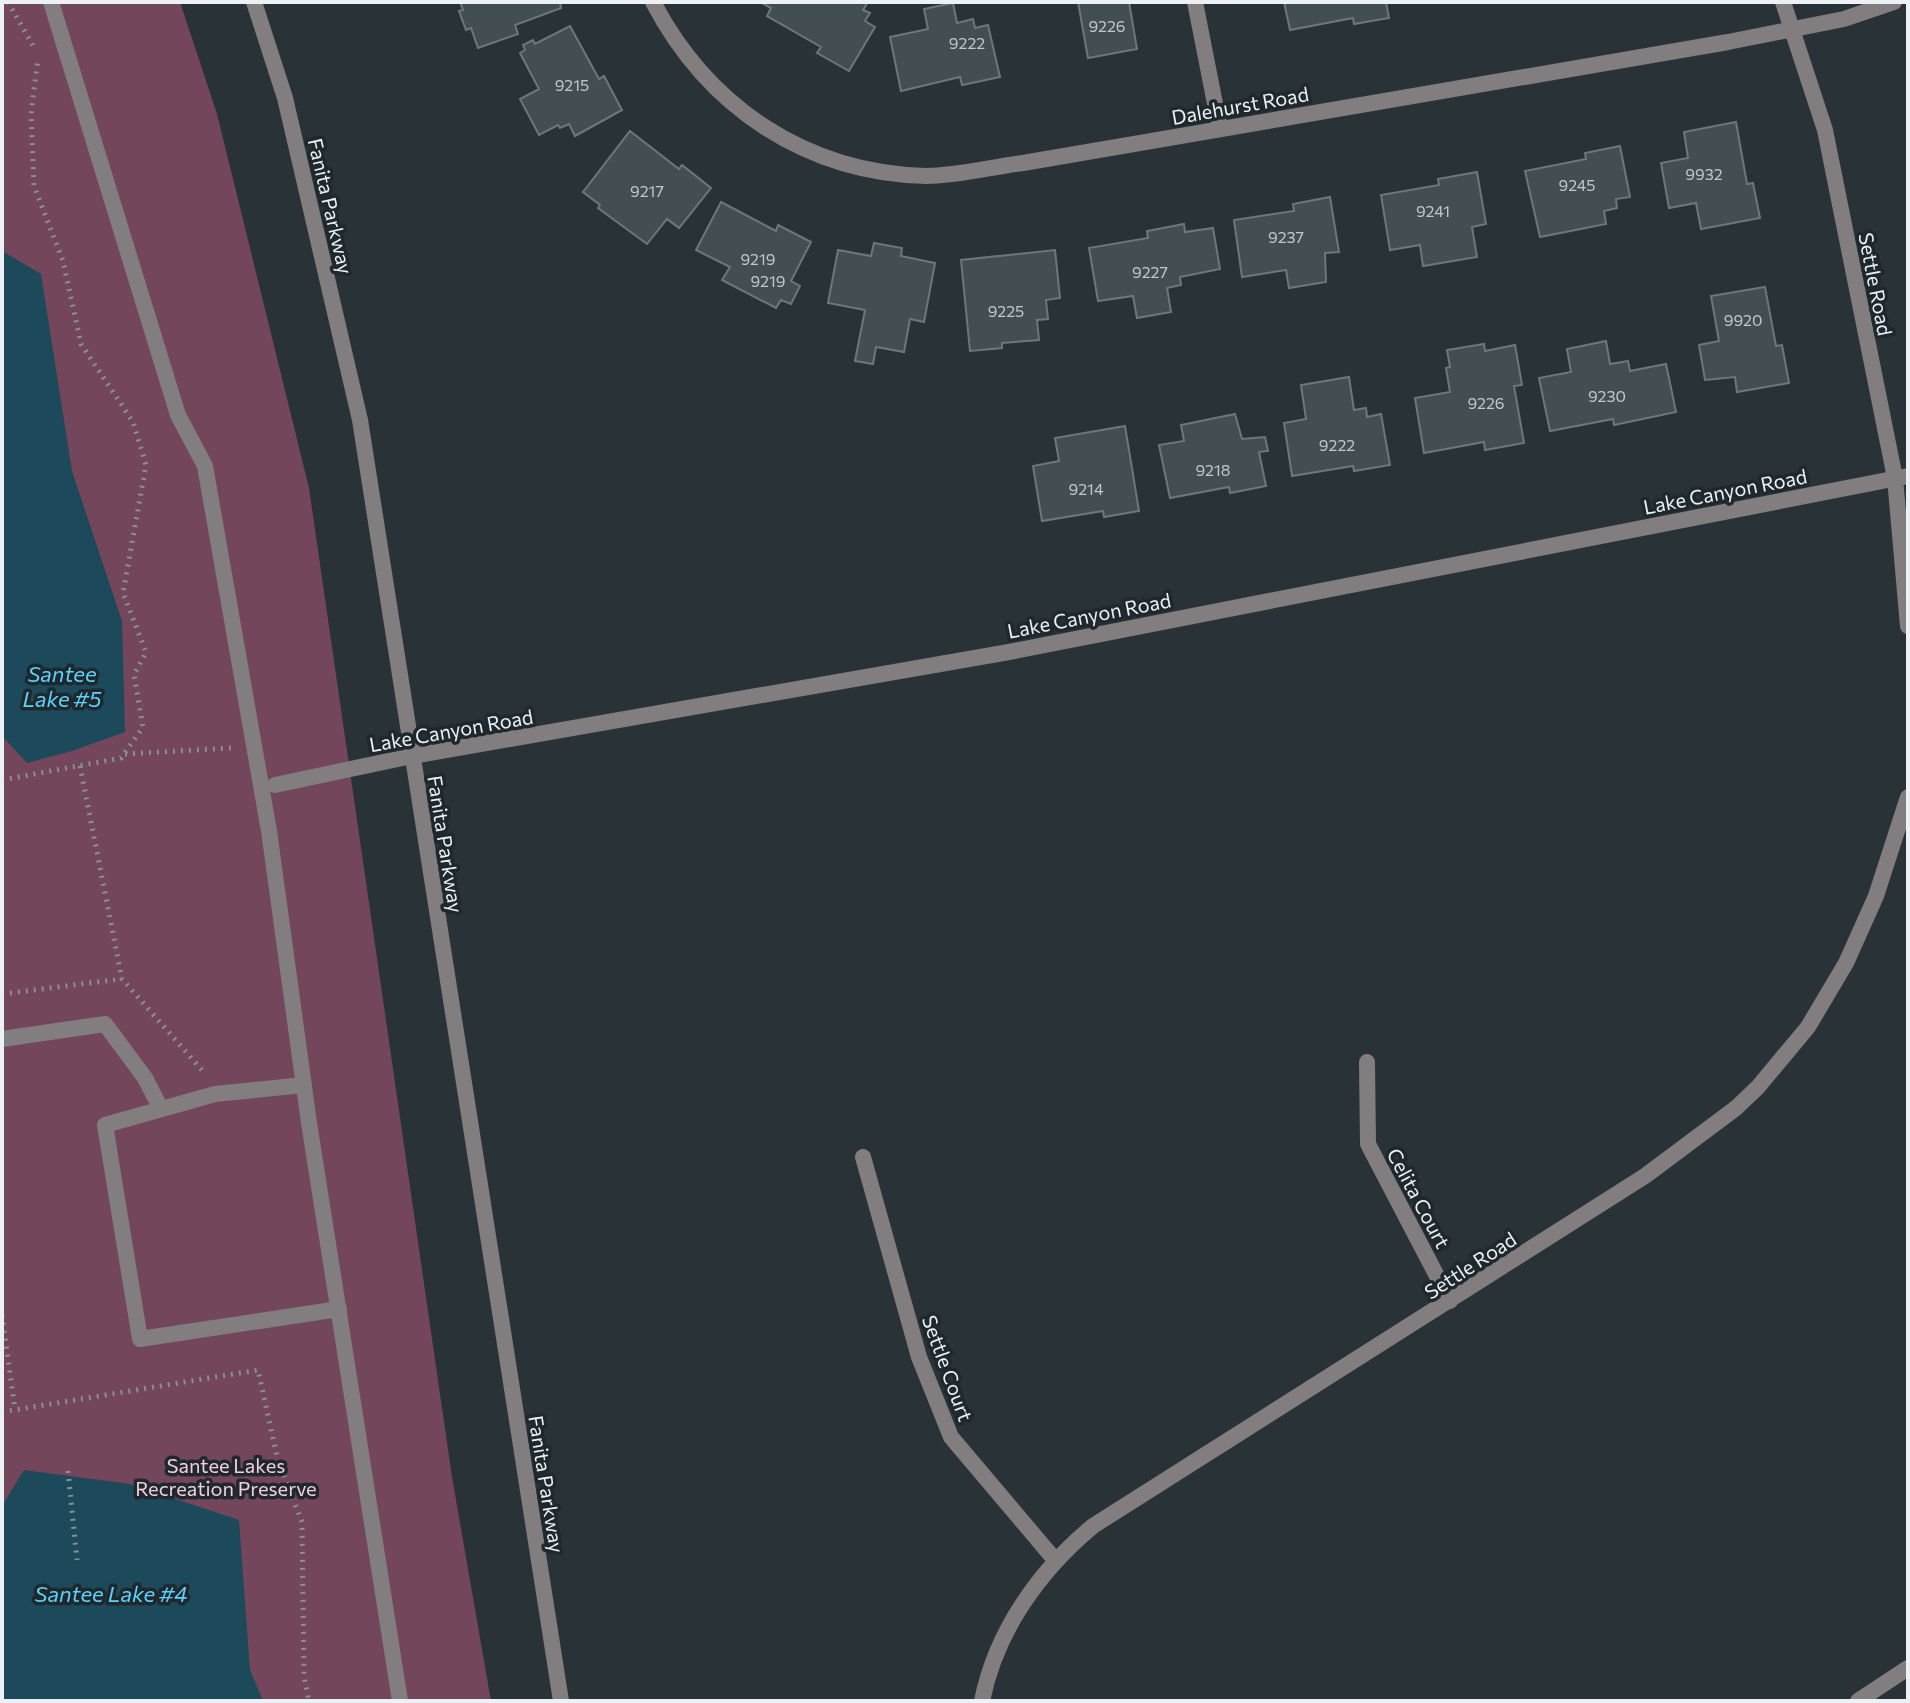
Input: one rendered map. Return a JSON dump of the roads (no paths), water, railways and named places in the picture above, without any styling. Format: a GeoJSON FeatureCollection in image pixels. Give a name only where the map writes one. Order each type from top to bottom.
{"type":"FeatureCollection","features":[{"type":"Feature","properties":{"kind":"street"},"geometry":{"type":"LineString","coordinates":[[51,2],[178,415],[205,466],[254,746],[268,787],[304,1085],[400,1701]]}},
{"type":"Feature","properties":{"kind":"street","name":"Fanita Parkway"},"geometry":{"type":"LineString","coordinates":[[254,2],[285,98],[360,420],[561,1701]]}},
{"type":"Feature","properties":{"kind":"street","name":"Dalehurst Road"},"geometry":{"type":"LineString","coordinates":[[653,2],[687,58],[712,87],[740,111],[793,143],[827,159],[889,173],[930,176],[1728,42],[1844,19],[1894,2]]}},
{"type":"Feature","properties":{"kind":"street"},"geometry":{"type":"LineString","coordinates":[[1195,2],[1220,129]]}},
{"type":"Feature","properties":{"kind":"street","name":"Settle Road"},"geometry":{"type":"LineString","coordinates":[[1783,2],[1825,130],[1901,477],[1908,626]]}},
{"type":"Feature","properties":{"kind":"street","name":"Lake Canyon Road"},"geometry":{"type":"LineString","coordinates":[[268,787],[412,756],[1009,652],[1901,477]]}},
{"type":"Feature","properties":{"kind":"street","name":"Settle Road"},"geometry":{"type":"LineString","coordinates":[[982,1701],[994,1660],[1010,1624],[1055,1560],[1093,1526],[1645,1176],[1736,1108],[1758,1087],[1808,1027],[1846,963],[1876,896],[1908,797]]}},
{"type":"Feature","properties":{"kind":"street"},"geometry":{"type":"LineString","coordinates":[[2,1039],[105,1024],[145,1078],[161,1109]]}},
{"type":"Feature","properties":{"kind":"street","name":"Celita Court"},"geometry":{"type":"LineString","coordinates":[[1367,1062],[1368,1144],[1450,1301]]}},
{"type":"Feature","properties":{"kind":"street"},"geometry":{"type":"LineString","coordinates":[[304,1085],[215,1094],[105,1125],[140,1339],[339,1309]]}},
{"type":"Feature","properties":{"kind":"street","name":"Settle Court"},"geometry":{"type":"LineString","coordinates":[[863,1157],[919,1357],[951,1437],[1055,1560]]}},
{"type":"Feature","properties":{"kind":"street"},"geometry":{"type":"LineString","coordinates":[[1858,1701],[1908,1668]]}},
{"type":"Feature","properties":{"kind":"water","name":"Santee Lake #5"},"geometry":{"type":"Polygon","coordinates":[[[2,251],[41,274],[72,471],[122,621],[125,732],[27,763],[2,736],[2,251]]]}},
{"type":"Feature","properties":{"kind":"water","name":"Santee Lake #4"},"geometry":{"type":"Polygon","coordinates":[[[24,1470],[130,1484],[239,1520],[250,1670],[263,1701],[2,1701],[2,1506],[24,1470]]]}},
{"type":"Feature","properties":{"kind":"park label","name":"Santee Lakes Recreation Preserve"},"geometry":{"type":"Point","coordinates":[226,1476]}}]}
